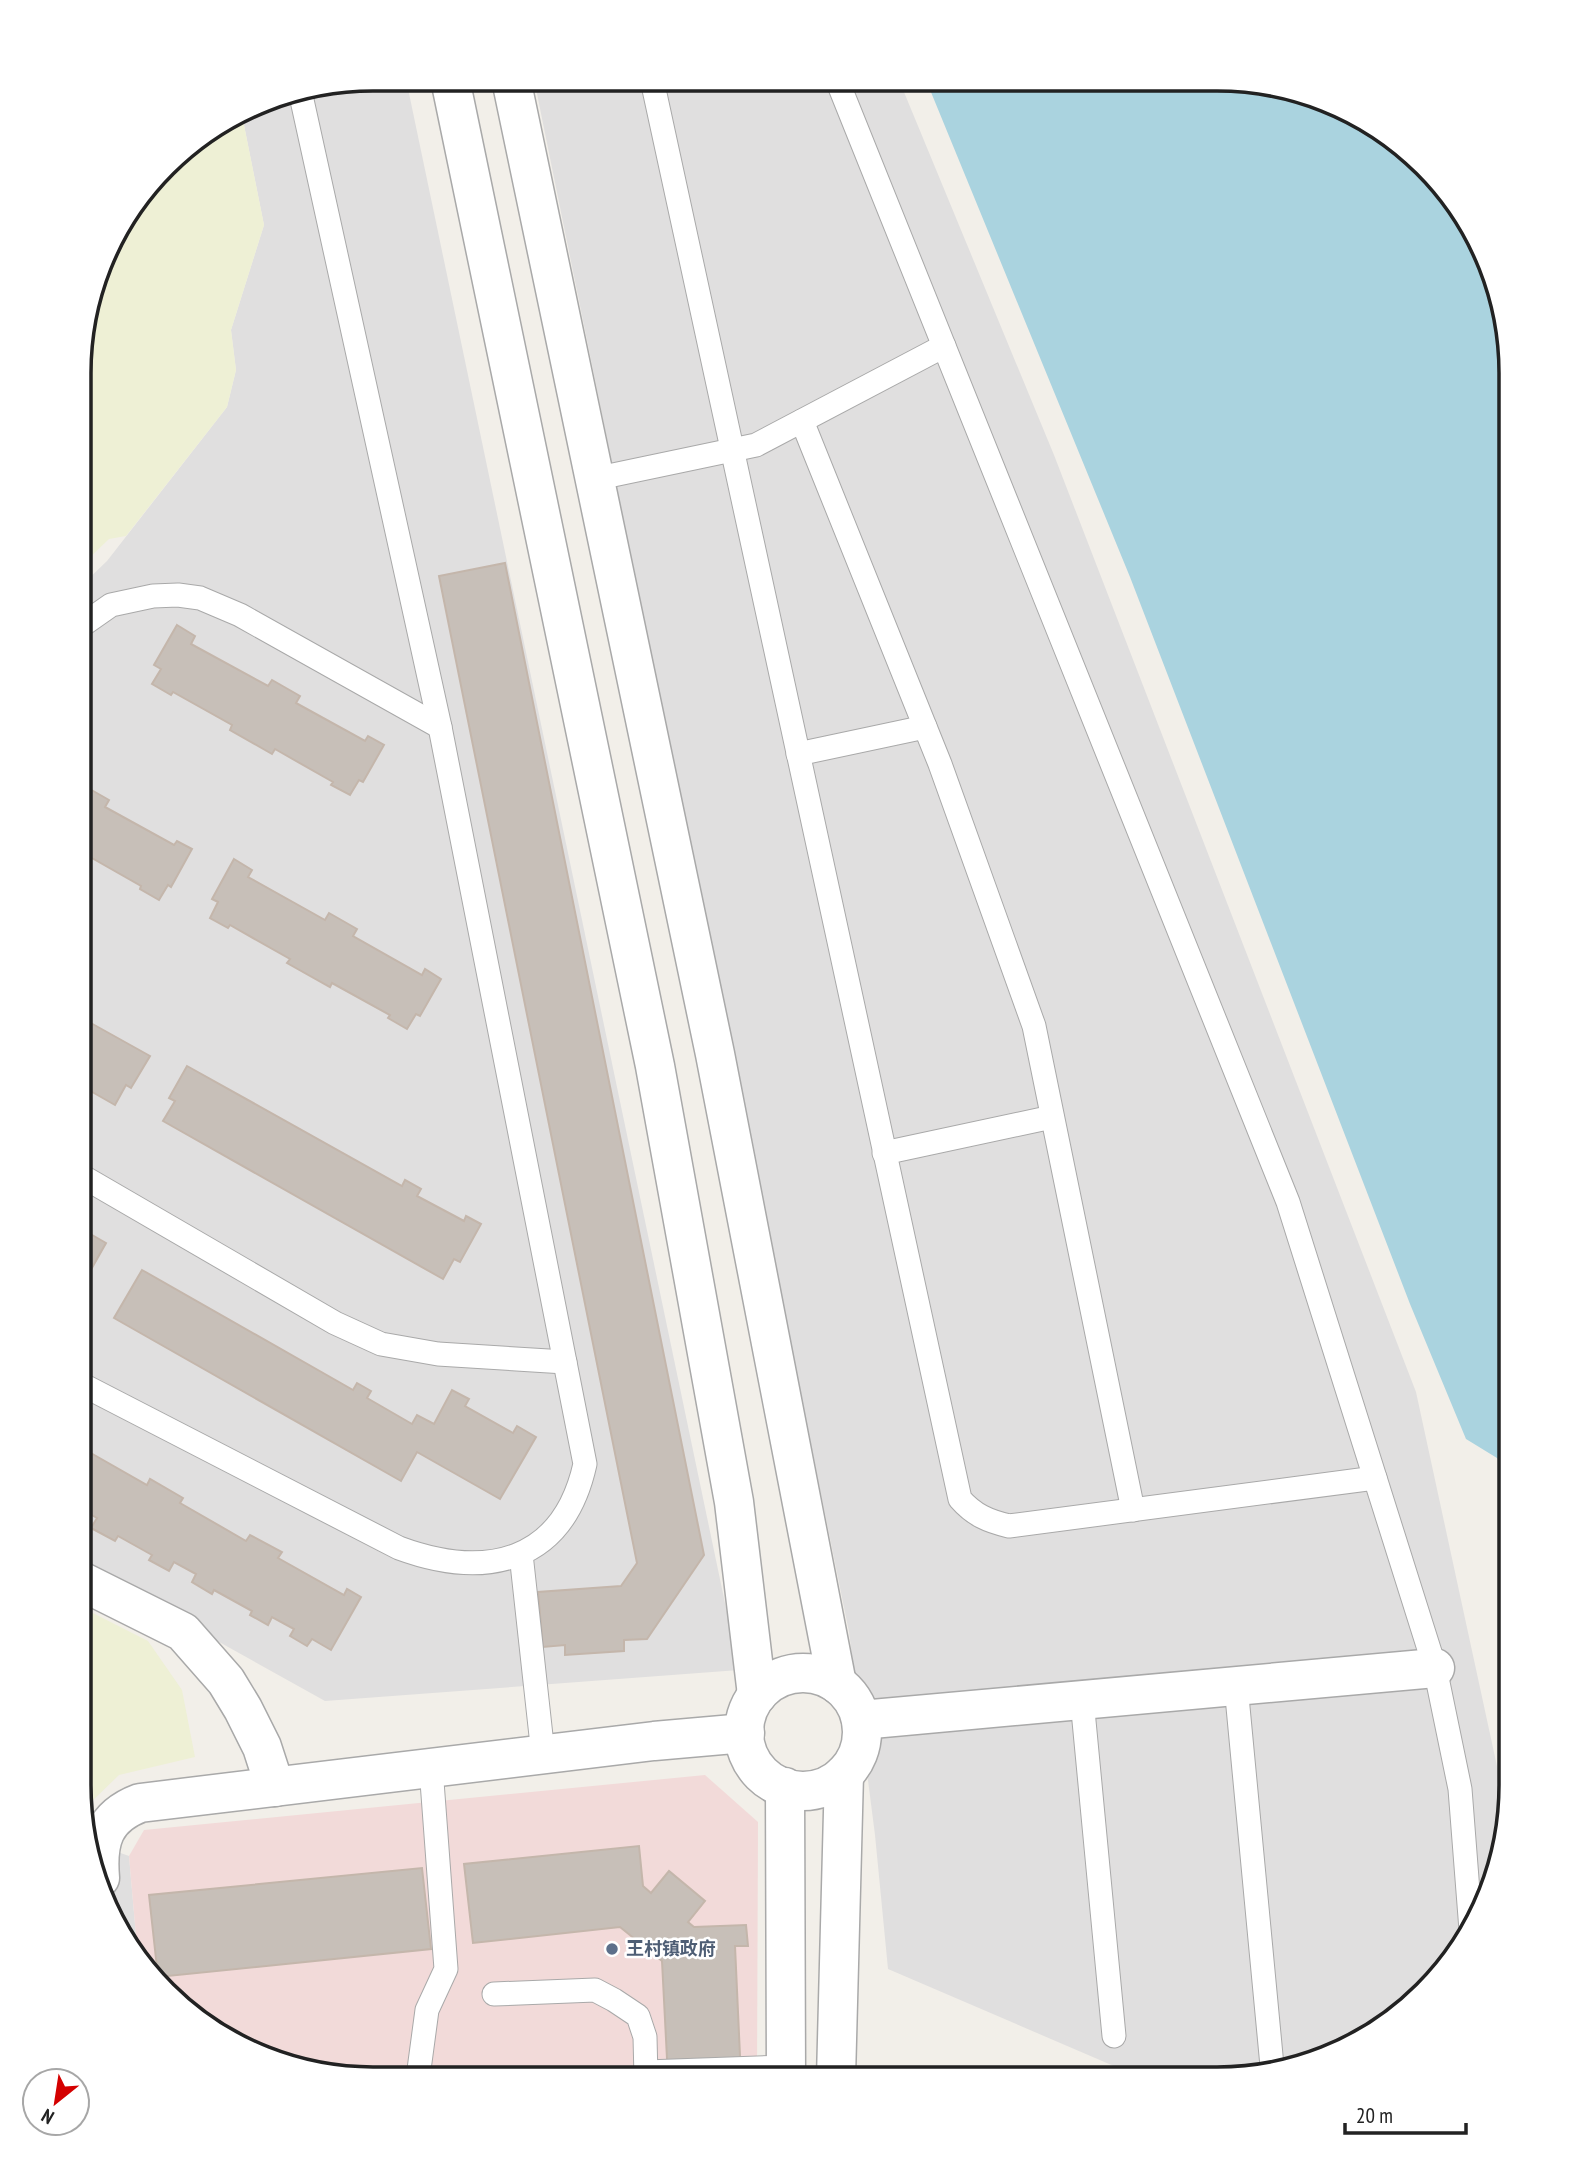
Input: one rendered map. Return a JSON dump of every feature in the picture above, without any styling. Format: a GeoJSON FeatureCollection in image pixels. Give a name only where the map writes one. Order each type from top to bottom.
{"type":"FeatureCollection","features":[{"type":"Feature","properties":{"kind":"street"},"geometry":{"type":"LineString","coordinates":[[452,91],[655,1066],[734,1502],[757,1695]]}},
{"type":"Feature","properties":{"kind":"street"},"geometry":{"type":"LineString","coordinates":[[513,91],[715,1054],[837,1684]]}},
{"type":"Feature","properties":{"kind":"street"},"geometry":{"type":"LineString","coordinates":[[91,1586],[183,1632],[226,1681],[243,1709],[262,1747],[275,1787]]}},
{"type":"Feature","properties":{"kind":"street"},"geometry":{"type":"LineString","coordinates":[[862,1720],[1435,1668]]}},
{"type":"Feature","properties":{"kind":"street"},"geometry":{"type":"LineString","coordinates":[[806,1673],[825,1677],[837,1684],[854,1702],[862,1720],[862,1740],[856,1759],[844,1774],[828,1785],[810,1790],[785,1787],[773,1782],[758,1770],[745,1741],[748,1709],[757,1695],[768,1684],[786,1675],[806,1673]]}},
{"type":"Feature","properties":{"kind":"street"},"geometry":{"type":"LineString","coordinates":[[100,1854],[108,1825],[128,1807],[140,1803],[543,1754],[745,1733]]}},
{"type":"Feature","properties":{"kind":"street"},"geometry":{"type":"LineString","coordinates":[[836,2067],[844,1774]]}},
{"type":"Feature","properties":{"kind":"street"},"geometry":{"type":"LineString","coordinates":[[785,1787],[786,2067]]}},
{"type":"Feature","properties":{"kind":"lane"},"geometry":{"type":"LineString","coordinates":[[654,91],[960,1499],[970,1511],[985,1520],[1009,1526],[1375,1478]]}},
{"type":"Feature","properties":{"kind":"lane"},"geometry":{"type":"LineString","coordinates":[[841,91],[1288,1202],[1435,1668],[1460,1789],[1470,1911]]}},
{"type":"Feature","properties":{"kind":"lane"},"geometry":{"type":"LineString","coordinates":[[91,1389],[400,1548],[425,1558],[451,1562],[499,1561],[521,1554],[545,1539],[564,1519],[574,1502],[585,1464],[440,727],[302,100]]}},
{"type":"Feature","properties":{"kind":"lane"},"geometry":{"type":"LineString","coordinates":[[594,479],[756,445],[944,346]]}},
{"type":"Feature","properties":{"kind":"lane"},"geometry":{"type":"LineString","coordinates":[[802,421],[925,727],[1034,1026],[1133,1510]]}},
{"type":"Feature","properties":{"kind":"lane"},"geometry":{"type":"LineString","coordinates":[[91,619],[111,605],[153,596],[200,598],[240,615],[440,727]]}},
{"type":"Feature","properties":{"kind":"lane"},"geometry":{"type":"LineString","coordinates":[[798,754],[925,727]]}},
{"type":"Feature","properties":{"kind":"lane"},"geometry":{"type":"LineString","coordinates":[[884,1153],[1052,1117]]}},
{"type":"Feature","properties":{"kind":"lane"},"geometry":{"type":"LineString","coordinates":[[91,1181],[335,1323],[381,1344],[438,1354],[565,1362]]}},
{"type":"Feature","properties":{"kind":"lane"},"geometry":{"type":"LineString","coordinates":[[521,1554],[543,1754]]}},
{"type":"Feature","properties":{"kind":"lane"},"geometry":{"type":"LineString","coordinates":[[1236,1686],[1272,2062]]}},
{"type":"Feature","properties":{"kind":"lane"},"geometry":{"type":"LineString","coordinates":[[1082,1700],[1114,2036]]}},
{"type":"Feature","properties":{"kind":"lane"},"geometry":{"type":"LineString","coordinates":[[419,2067],[427,2010],[446,1969],[431,1768]]}},
{"type":"Feature","properties":{"kind":"lane"},"geometry":{"type":"LineString","coordinates":[[494,1994],[594,1990],[638,2016],[645,2037],[646,2067]]}},
{"type":"Feature","properties":{"kind":"shaded area"},"geometry":{"type":"Polygon","coordinates":[[[409,91],[739,1670],[325,1701],[91,1571],[91,576],[107,561],[227,407],[236,370],[231,330],[264,225],[244,123],[265,112],[318,96],[409,91]]]}},
{"type":"Feature","properties":{"kind":"shaded area"},"geometry":{"type":"Polygon","coordinates":[[[536,91],[904,91],[1054,455],[1416,1392],[1499,1775],[1494,1840],[1478,1893],[1452,1942],[1417,1985],[1374,2020],[1342,2038],[1308,2052],[1254,2065],[1116,2067],[888,1969],[875,1835],[849,1632],[536,91]]]}},
{"type":"Feature","properties":{"kind":"shaded area"},"geometry":{"type":"Polygon","coordinates":[[[705,1775],[758,1822],[757,2067],[373,2067],[318,2062],[265,2046],[201,2009],[173,1985],[136,1939],[129,1856],[144,1830],[705,1775]]]}},
{"type":"Feature","properties":{"kind":"shaded area"},"geometry":{"type":"Polygon","coordinates":[[[97,1845],[129,1856],[136,1939],[112,1893],[97,1845]]]}},
{"type":"Feature","properties":{"kind":"green space"},"geometry":{"type":"Polygon","coordinates":[[[244,123],[264,225],[231,330],[236,370],[227,407],[126,536],[109,539],[91,556],[92,354],[96,318],[106,282],[120,248],[138,216],[173,173],[216,138],[244,123]]]}},
{"type":"Feature","properties":{"kind":"green space"},"geometry":{"type":"Polygon","coordinates":[[[91,1612],[148,1641],[182,1690],[195,1757],[119,1775],[92,1801],[91,1612]]]}},
{"type":"Feature","properties":{"kind":"water"},"geometry":{"type":"Polygon","coordinates":[[[931,91],[1217,91],[1254,93],[1308,106],[1342,120],[1374,138],[1417,173],[1452,216],[1478,265],[1494,318],[1499,373],[1499,1460],[1466,1439],[1410,1304],[1130,577],[931,91]]]}},
{"type":"Feature","properties":{"kind":"building"},"geometry":{"type":"Polygon","coordinates":[[[505,563],[704,1555],[647,1639],[624,1640],[624,1651],[565,1655],[565,1645],[543,1647],[538,1592],[621,1586],[637,1563],[439,576],[505,563]]]}},
{"type":"Feature","properties":{"kind":"building"},"geometry":{"type":"Polygon","coordinates":[[[177,625],[195,636],[191,644],[268,686],[272,680],[300,696],[296,703],[365,741],[368,736],[384,745],[363,782],[359,780],[350,795],[331,785],[333,782],[275,749],[272,754],[230,730],[232,725],[173,692],[171,695],[152,684],[161,669],[154,665],[177,625]]]}},
{"type":"Feature","properties":{"kind":"building"},"geometry":{"type":"Polygon","coordinates":[[[91,790],[109,800],[105,807],[174,845],[177,841],[192,849],[171,887],[168,885],[159,900],[140,889],[141,886],[91,858],[91,790]]]}},
{"type":"Feature","properties":{"kind":"building"},"geometry":{"type":"Polygon","coordinates":[[[234,859],[252,870],[248,877],[325,920],[329,913],[357,929],[353,936],[422,975],[425,969],[441,979],[420,1016],[416,1014],[407,1029],[388,1018],[390,1015],[332,983],[330,987],[287,963],[290,959],[230,925],[228,928],[210,918],[218,902],[212,899],[234,859]]]}},
{"type":"Feature","properties":{"kind":"building"},"geometry":{"type":"Polygon","coordinates":[[[91,1023],[150,1056],[131,1088],[126,1085],[115,1105],[91,1091],[91,1023]]]}},
{"type":"Feature","properties":{"kind":"building"},"geometry":{"type":"Polygon","coordinates":[[[187,1066],[402,1186],[405,1180],[421,1189],[417,1196],[464,1221],[466,1216],[481,1224],[460,1262],[454,1259],[443,1279],[163,1121],[175,1101],[169,1098],[187,1066]]]}},
{"type":"Feature","properties":{"kind":"building"},"geometry":{"type":"Polygon","coordinates":[[[91,1234],[106,1243],[91,1270],[91,1234]]]}},
{"type":"Feature","properties":{"kind":"building"},"geometry":{"type":"Polygon","coordinates":[[[142,1270],[353,1390],[357,1383],[371,1391],[367,1398],[412,1424],[417,1415],[434,1424],[452,1390],[469,1399],[465,1406],[513,1433],[517,1426],[536,1437],[500,1499],[417,1452],[401,1481],[114,1318],[142,1270]]]}},
{"type":"Feature","properties":{"kind":"building"},"geometry":{"type":"Polygon","coordinates":[[[91,1453],[147,1485],[150,1479],[183,1498],[180,1503],[246,1541],[250,1535],[282,1552],[278,1558],[344,1595],[347,1589],[361,1597],[331,1650],[312,1639],[307,1646],[290,1636],[294,1629],[272,1617],[268,1625],[250,1615],[252,1611],[214,1590],[212,1594],[192,1582],[196,1574],[174,1562],[169,1571],[149,1560],[152,1555],[118,1536],[115,1541],[91,1528],[97,1518],[91,1515],[91,1453]]]}},
{"type":"Feature","properties":{"kind":"building"},"geometry":{"type":"Polygon","coordinates":[[[639,1846],[643,1886],[651,1893],[669,1871],[705,1901],[688,1922],[694,1927],[746,1925],[748,1946],[735,1946],[740,2067],[667,2067],[662,1961],[620,1927],[473,1943],[464,1864],[639,1846]]]}},
{"type":"Feature","properties":{"kind":"building"},"geometry":{"type":"Polygon","coordinates":[[[422,1868],[431,1949],[165,1976],[157,1966],[149,1895],[422,1868]]]}},
{"type":"Feature","properties":{"kind":"place","name":"王村镇政府"},"geometry":{"type":"Point","coordinates":[612,1949]}}]}
